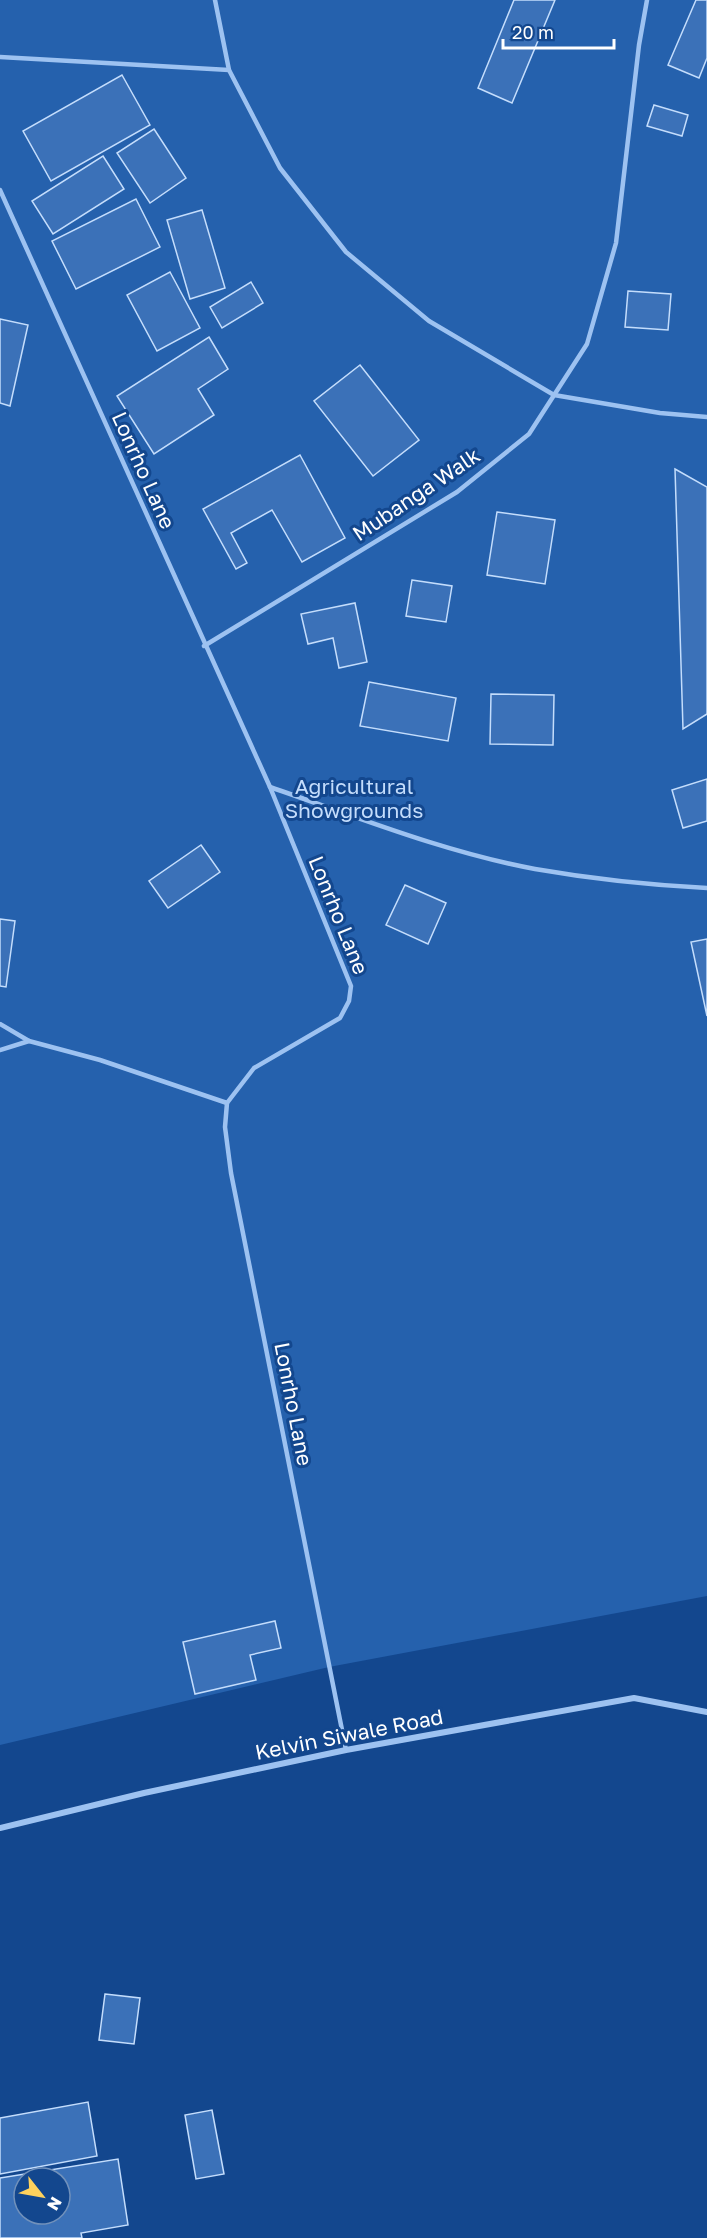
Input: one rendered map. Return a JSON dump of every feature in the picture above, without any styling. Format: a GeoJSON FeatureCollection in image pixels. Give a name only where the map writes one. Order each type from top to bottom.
{"type":"FeatureCollection","features":[{"type":"Feature","properties":{"kind":"street","name":"Kelvin Siwale Road"},"geometry":{"type":"LineString","coordinates":[[0,1828],[144,1793],[346,1750],[634,1698],[707,1712]]}},
{"type":"Feature","properties":{"kind":"lane"},"geometry":{"type":"LineString","coordinates":[[215,0],[229,70],[280,168],[346,252],[429,321],[554,395],[660,413],[707,417]]}},
{"type":"Feature","properties":{"kind":"lane","name":"Mubanga Walk"},"geometry":{"type":"LineString","coordinates":[[204,646],[457,492],[529,434],[587,344],[616,243],[639,45],[647,0]]}},
{"type":"Feature","properties":{"kind":"lane"},"geometry":{"type":"LineString","coordinates":[[0,57],[229,70]]}},
{"type":"Feature","properties":{"kind":"lane","name":"Lonrho Lane"},"geometry":{"type":"LineString","coordinates":[[0,190],[204,646],[270,787],[351,986],[349,1001],[340,1018],[326,1028],[288,1046],[254,1068],[227,1102],[225,1127],[231,1173],[346,1750]]}},
{"type":"Feature","properties":{"kind":"lane"},"geometry":{"type":"LineString","coordinates":[[270,787],[417,838],[533,868],[638,885],[707,888]]}},
{"type":"Feature","properties":{"kind":"lane"},"geometry":{"type":"LineString","coordinates":[[0,1024],[29,1041],[100,1060],[227,1102]]}},
{"type":"Feature","properties":{"kind":"lane"},"geometry":{"type":"LineString","coordinates":[[0,1050],[29,1041]]}},
{"type":"Feature","properties":{"kind":"green space","name":"Agricultural Showgrounds"},"geometry":{"type":"Polygon","coordinates":[[[0,0],[707,0],[707,1596],[329,1667],[0,1745],[0,0]]]}},
{"type":"Feature","properties":{"kind":"building"},"geometry":{"type":"Polygon","coordinates":[[[514,0],[555,0],[512,103],[478,88],[514,0]]]}},
{"type":"Feature","properties":{"kind":"building"},"geometry":{"type":"Polygon","coordinates":[[[696,0],[707,0],[707,58],[699,78],[668,65],[696,0]]]}},
{"type":"Feature","properties":{"kind":"building"},"geometry":{"type":"Polygon","coordinates":[[[122,75],[150,125],[51,181],[23,131],[122,75]]]}},
{"type":"Feature","properties":{"kind":"building"},"geometry":{"type":"Polygon","coordinates":[[[654,105],[688,115],[682,136],[647,126],[654,105]]]}},
{"type":"Feature","properties":{"kind":"building"},"geometry":{"type":"Polygon","coordinates":[[[154,129],[186,178],[150,203],[117,153],[154,129]]]}},
{"type":"Feature","properties":{"kind":"building"},"geometry":{"type":"Polygon","coordinates":[[[103,156],[124,189],[53,234],[32,201],[103,156]]]}},
{"type":"Feature","properties":{"kind":"building"},"geometry":{"type":"Polygon","coordinates":[[[136,199],[160,247],[76,289],[52,241],[136,199]]]}},
{"type":"Feature","properties":{"kind":"building"},"geometry":{"type":"Polygon","coordinates":[[[202,210],[225,288],[190,299],[167,220],[202,210]]]}},
{"type":"Feature","properties":{"kind":"building"},"geometry":{"type":"Polygon","coordinates":[[[170,272],[200,328],[157,351],[127,295],[170,272]]]}},
{"type":"Feature","properties":{"kind":"building"},"geometry":{"type":"Polygon","coordinates":[[[251,282],[263,303],[222,328],[210,307],[251,282]]]}},
{"type":"Feature","properties":{"kind":"building"},"geometry":{"type":"Polygon","coordinates":[[[628,291],[671,294],[668,330],[625,327],[628,291]]]}},
{"type":"Feature","properties":{"kind":"building"},"geometry":{"type":"Polygon","coordinates":[[[0,319],[28,325],[10,406],[0,403],[0,319]]]}},
{"type":"Feature","properties":{"kind":"building"},"geometry":{"type":"Polygon","coordinates":[[[209,337],[228,369],[198,389],[214,415],[154,454],[117,396],[209,337]]]}},
{"type":"Feature","properties":{"kind":"building"},"geometry":{"type":"Polygon","coordinates":[[[360,365],[419,440],[373,476],[314,401],[360,365]]]}},
{"type":"Feature","properties":{"kind":"building"},"geometry":{"type":"Polygon","coordinates":[[[300,455],[345,538],[302,562],[272,510],[231,533],[247,563],[236,569],[203,509],[300,455]]]}},
{"type":"Feature","properties":{"kind":"building"},"geometry":{"type":"Polygon","coordinates":[[[675,469],[707,487],[707,714],[683,729],[675,469]]]}},
{"type":"Feature","properties":{"kind":"building"},"geometry":{"type":"Polygon","coordinates":[[[497,512],[555,520],[545,584],[487,575],[497,512]]]}},
{"type":"Feature","properties":{"kind":"building"},"geometry":{"type":"Polygon","coordinates":[[[412,580],[452,586],[446,622],[406,616],[412,580]]]}},
{"type":"Feature","properties":{"kind":"building"},"geometry":{"type":"Polygon","coordinates":[[[355,603],[367,662],[339,668],[333,638],[308,644],[301,614],[355,603]]]}},
{"type":"Feature","properties":{"kind":"building"},"geometry":{"type":"Polygon","coordinates":[[[369,682],[456,698],[448,741],[360,726],[369,682]]]}},
{"type":"Feature","properties":{"kind":"building"},"geometry":{"type":"Polygon","coordinates":[[[491,694],[554,695],[553,745],[490,744],[491,694]]]}},
{"type":"Feature","properties":{"kind":"building"},"geometry":{"type":"Polygon","coordinates":[[[707,779],[707,821],[683,828],[672,790],[707,779]]]}},
{"type":"Feature","properties":{"kind":"building"},"geometry":{"type":"Polygon","coordinates":[[[201,845],[220,872],[168,908],[149,881],[201,845]]]}},
{"type":"Feature","properties":{"kind":"building"},"geometry":{"type":"Polygon","coordinates":[[[405,885],[446,903],[428,944],[386,925],[405,885]]]}},
{"type":"Feature","properties":{"kind":"building"},"geometry":{"type":"Polygon","coordinates":[[[0,919],[15,921],[6,987],[0,986],[0,919]]]}},
{"type":"Feature","properties":{"kind":"building"},"geometry":{"type":"Polygon","coordinates":[[[707,939],[707,1016],[691,942],[707,939]]]}},
{"type":"Feature","properties":{"kind":"building"},"geometry":{"type":"Polygon","coordinates":[[[275,1621],[281,1648],[250,1655],[256,1680],[195,1694],[183,1642],[275,1621]]]}},
{"type":"Feature","properties":{"kind":"building"},"geometry":{"type":"Polygon","coordinates":[[[105,1994],[140,1998],[134,2044],[99,2040],[105,1994]]]}},
{"type":"Feature","properties":{"kind":"building"},"geometry":{"type":"Polygon","coordinates":[[[88,2102],[97,2156],[43,2166],[12,2166],[12,2172],[0,2174],[0,2118],[88,2102]]]}},
{"type":"Feature","properties":{"kind":"building"},"geometry":{"type":"Polygon","coordinates":[[[212,2110],[224,2174],[196,2179],[185,2115],[212,2110]]]}},
{"type":"Feature","properties":{"kind":"building"},"geometry":{"type":"Polygon","coordinates":[[[118,2159],[128,2225],[81,2233],[82,2238],[0,2238],[0,2178],[12,2176],[12,2226],[72,2226],[72,2166],[118,2159]]]}}]}
